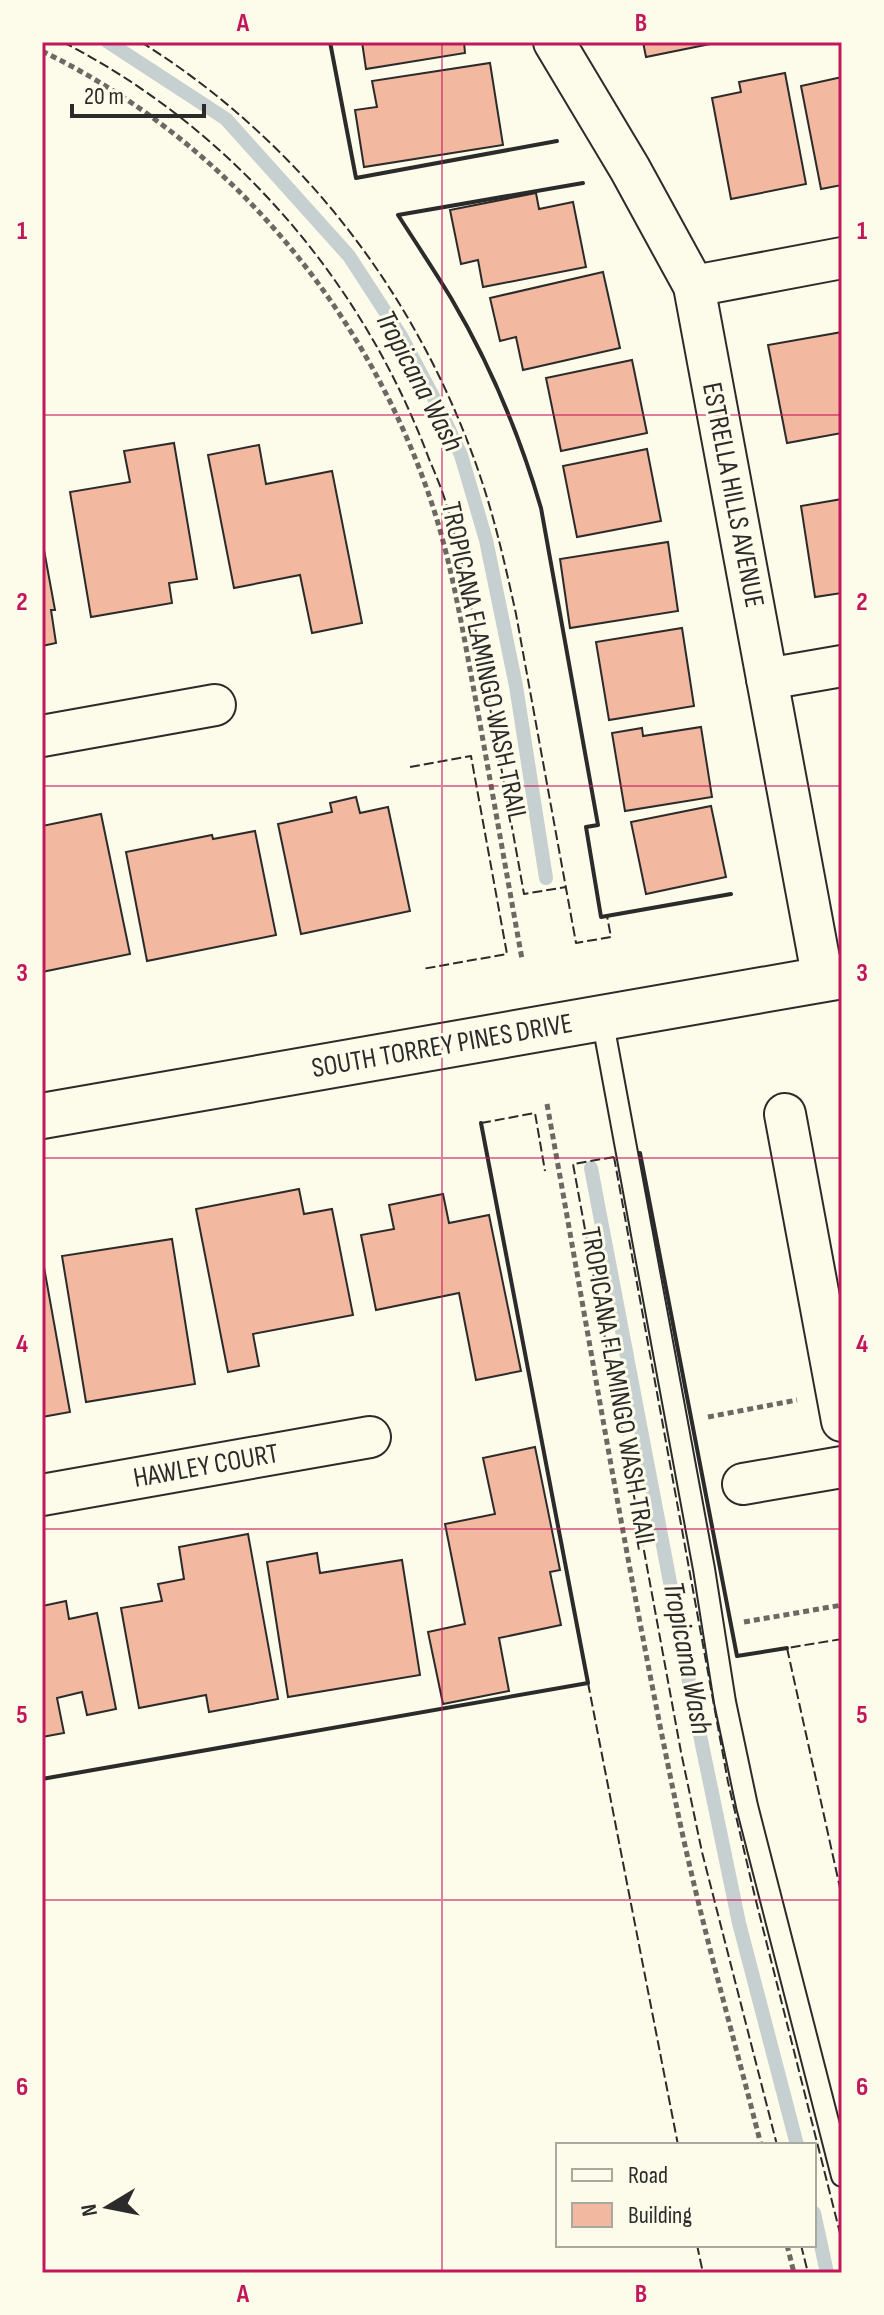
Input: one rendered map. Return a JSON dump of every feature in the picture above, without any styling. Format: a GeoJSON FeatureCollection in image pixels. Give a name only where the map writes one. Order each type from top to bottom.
{"type":"FeatureCollection","features":[{"type":"Feature","properties":{"kind":"main road","name":"SOUTH TORREY PINES DRIVE"},"geometry":{"type":"LineString","coordinates":[[42,1116],[832,978]]}},
{"type":"Feature","properties":{"kind":"street","name":"ESTRELLA HILLS AVENUE"},"geometry":{"type":"LineString","coordinates":[[554,42],[630,169],[694,286],[767,679],[832,978]]}},
{"type":"Feature","properties":{"kind":"street"},"geometry":{"type":"LineString","coordinates":[[694,286],[842,258]]}},
{"type":"Feature","properties":{"kind":"street"},"geometry":{"type":"LineString","coordinates":[[767,679],[842,666]]}},
{"type":"Feature","properties":{"kind":"street"},"geometry":{"type":"LineString","coordinates":[[42,736],[215,705]]}},
{"type":"Feature","properties":{"kind":"street"},"geometry":{"type":"LineString","coordinates":[[785,1114],[826,1252],[842,1421]]}},
{"type":"Feature","properties":{"kind":"street","name":"HAWLEY COURT"},"geometry":{"type":"LineString","coordinates":[[42,1495],[370,1437]]}},
{"type":"Feature","properties":{"kind":"street"},"geometry":{"type":"LineString","coordinates":[[743,1484],[842,1467]]}},
{"type":"Feature","properties":{"kind":"lane"},"geometry":{"type":"LineString","coordinates":[[602,1018],[704,1569],[725,1702],[766,1883],[842,2176]]}},
{"type":"Feature","properties":{"kind":"path","name":"TROPICANA FLAMINGO WASH TRAIL"},"geometry":{"type":"LineString","coordinates":[[42,51],[123,96],[208,161],[279,234],[330,300],[368,358],[403,427],[446,553],[464,636],[522,959]]}},
{"type":"Feature","properties":{"kind":"path","name":"TROPICANA FLAMINGO WASH TRAIL"},"geometry":{"type":"LineString","coordinates":[[547,1104],[675,1800],[760,2143]]}},
{"type":"Feature","properties":{"kind":"path"},"geometry":{"type":"LineString","coordinates":[[706,1417],[797,1400]]}},
{"type":"Feature","properties":{"kind":"path"},"geometry":{"type":"LineString","coordinates":[[741,1607],[743,1622],[842,1605]]}},
{"type":"Feature","properties":{"kind":"path"},"geometry":{"type":"LineString","coordinates":[[788,2247],[794,2273]]}},
{"type":"Feature","properties":{"kind":"building"},"geometry":{"type":"Polygon","coordinates":[[[362,42],[464,42],[465,53],[366,69],[362,42]]]}},
{"type":"Feature","properties":{"kind":"building"},"geometry":{"type":"Polygon","coordinates":[[[643,42],[720,42],[646,57],[643,42]]]}},
{"type":"Feature","properties":{"kind":"building"},"geometry":{"type":"Polygon","coordinates":[[[490,63],[503,145],[364,167],[355,110],[377,107],[372,81],[490,63]]]}},
{"type":"Feature","properties":{"kind":"building"},"geometry":{"type":"Polygon","coordinates":[[[785,73],[806,184],[731,199],[712,98],[741,92],[739,82],[785,73]]]}},
{"type":"Feature","properties":{"kind":"building"},"geometry":{"type":"Polygon","coordinates":[[[842,77],[842,185],[821,189],[801,86],[842,77]]]}},
{"type":"Feature","properties":{"kind":"building"},"geometry":{"type":"Polygon","coordinates":[[[536,193],[539,209],[573,202],[586,267],[483,287],[478,260],[461,264],[450,210],[536,193]]]}},
{"type":"Feature","properties":{"kind":"building"},"geometry":{"type":"Polygon","coordinates":[[[603,272],[620,348],[523,370],[516,337],[500,341],[490,298],[603,272]]]}},
{"type":"Feature","properties":{"kind":"building"},"geometry":{"type":"Polygon","coordinates":[[[842,332],[842,433],[787,443],[768,345],[842,332]]]}},
{"type":"Feature","properties":{"kind":"building"},"geometry":{"type":"Polygon","coordinates":[[[632,360],[647,433],[561,451],[546,378],[632,360]]]}},
{"type":"Feature","properties":{"kind":"building"},"geometry":{"type":"Polygon","coordinates":[[[174,443],[197,579],[169,583],[172,603],[91,617],[70,492],[130,482],[124,451],[174,443]]]}},
{"type":"Feature","properties":{"kind":"building"},"geometry":{"type":"Polygon","coordinates":[[[259,445],[266,484],[332,471],[362,623],[312,633],[300,575],[234,588],[208,455],[259,445]]]}},
{"type":"Feature","properties":{"kind":"building"},"geometry":{"type":"Polygon","coordinates":[[[647,449],[661,521],[577,537],[563,466],[647,449]]]}},
{"type":"Feature","properties":{"kind":"building"},"geometry":{"type":"Polygon","coordinates":[[[842,499],[842,593],[815,597],[801,506],[842,499]]]}},
{"type":"Feature","properties":{"kind":"building"},"geometry":{"type":"Polygon","coordinates":[[[42,539],[55,610],[51,610],[56,643],[42,646],[42,539]]]}},
{"type":"Feature","properties":{"kind":"building"},"geometry":{"type":"Polygon","coordinates":[[[668,542],[678,611],[570,628],[560,559],[668,542]]]}},
{"type":"Feature","properties":{"kind":"building"},"geometry":{"type":"Polygon","coordinates":[[[682,628],[694,706],[609,720],[596,642],[682,628]]]}},
{"type":"Feature","properties":{"kind":"building"},"geometry":{"type":"Polygon","coordinates":[[[701,727],[712,797],[625,811],[612,733],[642,728],[643,736],[701,727]]]}},
{"type":"Feature","properties":{"kind":"building"},"geometry":{"type":"Polygon","coordinates":[[[356,797],[360,813],[388,807],[410,911],[301,934],[278,824],[332,812],[330,803],[356,797]]]}},
{"type":"Feature","properties":{"kind":"building"},"geometry":{"type":"Polygon","coordinates":[[[711,806],[726,877],[646,894],[631,822],[711,806]]]}},
{"type":"Feature","properties":{"kind":"building"},"geometry":{"type":"Polygon","coordinates":[[[101,814],[130,954],[42,972],[42,826],[101,814]]]}},
{"type":"Feature","properties":{"kind":"building"},"geometry":{"type":"Polygon","coordinates":[[[255,831],[276,935],[147,961],[126,852],[212,835],[213,839],[255,831]]]}},
{"type":"Feature","properties":{"kind":"building"},"geometry":{"type":"Polygon","coordinates":[[[299,1189],[304,1214],[332,1209],[353,1315],[253,1334],[259,1366],[228,1372],[196,1209],[299,1189]]]}},
{"type":"Feature","properties":{"kind":"building"},"geometry":{"type":"Polygon","coordinates":[[[443,1194],[449,1223],[489,1215],[521,1371],[476,1380],[459,1293],[376,1310],[361,1235],[394,1229],[389,1205],[443,1194]]]}},
{"type":"Feature","properties":{"kind":"building"},"geometry":{"type":"Polygon","coordinates":[[[172,1239],[195,1384],[86,1402],[62,1256],[172,1239]]]}},
{"type":"Feature","properties":{"kind":"building"},"geometry":{"type":"Polygon","coordinates":[[[42,1256],[70,1412],[42,1417],[42,1256]]]}},
{"type":"Feature","properties":{"kind":"building"},"geometry":{"type":"Polygon","coordinates":[[[535,1447],[560,1570],[550,1572],[561,1625],[499,1638],[509,1691],[443,1704],[428,1632],[465,1624],[445,1524],[495,1514],[483,1458],[535,1447]]]}},
{"type":"Feature","properties":{"kind":"building"},"geometry":{"type":"Polygon","coordinates":[[[248,1534],[278,1699],[209,1712],[206,1695],[139,1708],[121,1608],[162,1601],[158,1584],[184,1579],[179,1547],[248,1534]]]}},
{"type":"Feature","properties":{"kind":"building"},"geometry":{"type":"Polygon","coordinates":[[[317,1553],[320,1573],[402,1560],[420,1675],[288,1697],[267,1562],[317,1553]]]}},
{"type":"Feature","properties":{"kind":"building"},"geometry":{"type":"Polygon","coordinates":[[[66,1601],[69,1619],[97,1613],[116,1709],[87,1715],[82,1692],[57,1698],[64,1733],[42,1737],[42,1606],[66,1601]]]}},
{"type":"Feature","properties":{"kind":"waterway","name":"Tropicana Wash"},"geometry":{"type":"LineString","coordinates":[[108,42],[226,119],[349,256],[401,336],[436,402],[461,455],[486,540],[516,686],[546,878]]}},
{"type":"Feature","properties":{"kind":"waterway","name":"Tropicana Wash"},"geometry":{"type":"LineString","coordinates":[[591,1168],[689,1682],[739,1923],[796,2143]]}},
{"type":"Feature","properties":{"kind":"waterway","name":"Tropicana Wash"},"geometry":{"type":"LineString","coordinates":[[816,2222],[827,2273]]}},
{"type":"Feature","properties":{"kind":"fence"},"geometry":{"type":"LineString","coordinates":[[63,42],[125,78],[182,119],[236,165],[285,216],[329,272],[368,331],[401,394],[448,510],[474,623],[524,894],[566,887]]}},
{"type":"Feature","properties":{"kind":"fence"},"geometry":{"type":"LineString","coordinates":[[141,42],[198,81],[251,125],[300,174],[345,226],[385,281],[421,340],[451,402],[477,467],[499,540],[516,614],[576,943],[611,937],[607,916]]}},
{"type":"Feature","properties":{"kind":"fence"},"geometry":{"type":"LineString","coordinates":[[410,767],[471,756],[507,954],[422,969]]}},
{"type":"Feature","properties":{"kind":"fence"},"geometry":{"type":"LineString","coordinates":[[481,1123],[535,1113],[545,1171]]}},
{"type":"Feature","properties":{"kind":"fence"},"geometry":{"type":"LineString","coordinates":[[614,1157],[728,1782],[842,2241]]}},
{"type":"Feature","properties":{"kind":"fence"},"geometry":{"type":"LineString","coordinates":[[614,1157],[573,1164],[681,1752],[702,1852],[776,2143]]}},
{"type":"Feature","properties":{"kind":"fence"},"geometry":{"type":"LineString","coordinates":[[842,1639],[787,1648],[842,1897]]}},
{"type":"Feature","properties":{"kind":"fence"},"geometry":{"type":"LineString","coordinates":[[588,1683],[678,2143]]}},
{"type":"Feature","properties":{"kind":"fence"},"geometry":{"type":"LineString","coordinates":[[697,2247],[703,2273]]}},
{"type":"Feature","properties":{"kind":"fence"},"geometry":{"type":"LineString","coordinates":[[802,2247],[808,2273]]}},
{"type":"Feature","properties":{"kind":"wall"},"geometry":{"type":"LineString","coordinates":[[330,42],[356,178],[557,141]]}},
{"type":"Feature","properties":{"kind":"wall"},"geometry":{"type":"LineString","coordinates":[[583,183],[398,215],[451,298],[479,349],[514,427],[541,508],[598,825],[586,827],[601,917],[731,894]]}},
{"type":"Feature","properties":{"kind":"wall"},"geometry":{"type":"LineString","coordinates":[[42,1779],[588,1683],[481,1123]]}},
{"type":"Feature","properties":{"kind":"wall"},"geometry":{"type":"LineString","coordinates":[[640,1153],[737,1656],[787,1648]]}}]}
